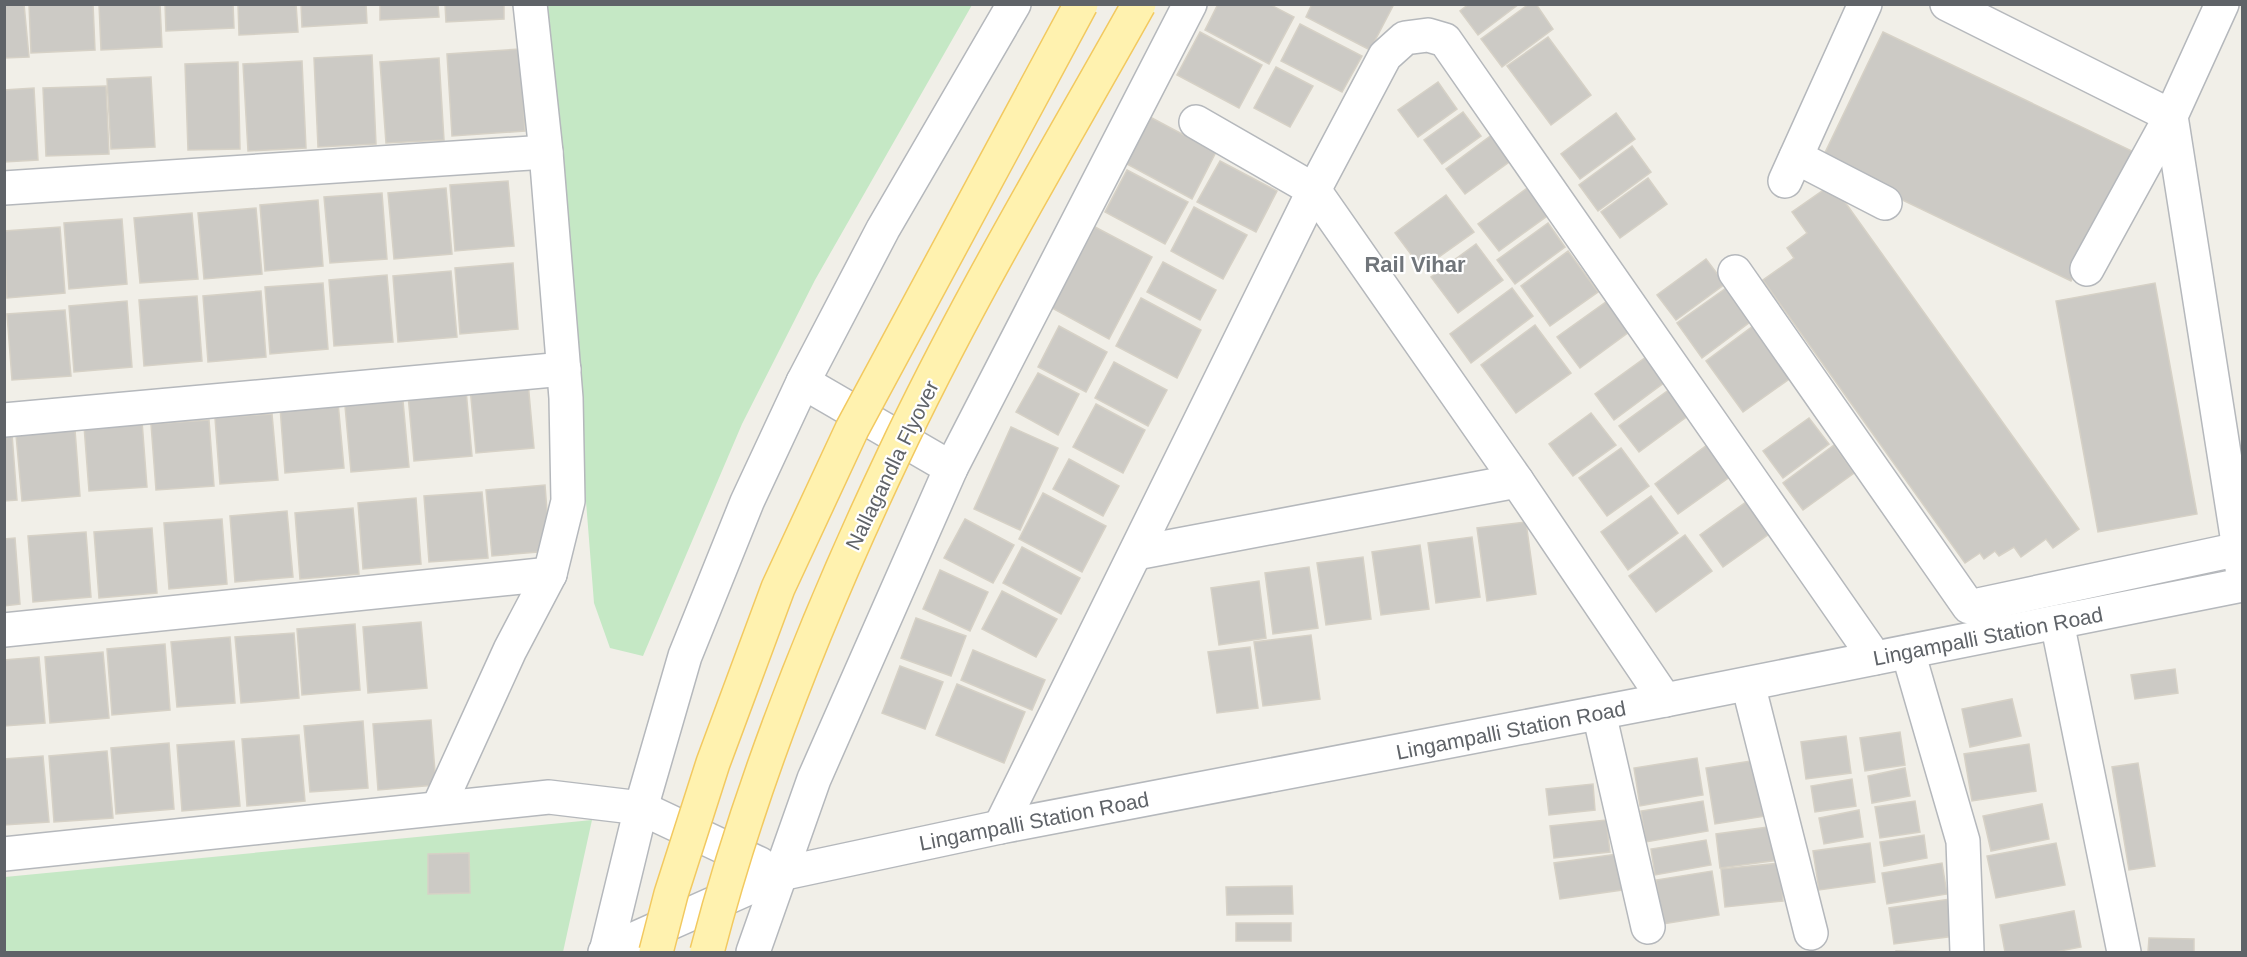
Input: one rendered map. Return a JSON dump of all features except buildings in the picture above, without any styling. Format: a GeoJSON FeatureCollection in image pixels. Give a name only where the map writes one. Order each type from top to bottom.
{"type":"FeatureCollection","features":[{"type":"Feature","properties":{"kind":"main road"},"geometry":{"type":"LineString","coordinates":[[656,952],[671,894],[713,764],[778,588],[852,429],[1081,4]]}},
{"type":"Feature","properties":{"kind":"main road","name":"Nallagandla Flyover"},"geometry":{"type":"LineString","coordinates":[[707,952],[719,905],[772,751],[824,612],[894,455],[985,280],[1139,4]]}},
{"type":"Feature","properties":{"kind":"street"},"geometry":{"type":"LineString","coordinates":[[438,808],[510,650],[550,574],[568,501],[564,369],[546,152],[530,4]]}},
{"type":"Feature","properties":{"kind":"street"},"geometry":{"type":"LineString","coordinates":[[605,952],[641,808],[685,656],[747,502],[803,382],[883,229],[1014,4]]}},
{"type":"Feature","properties":{"kind":"street"},"geometry":{"type":"LineString","coordinates":[[753,952],[814,779],[951,468],[1190,4]]}},
{"type":"Feature","properties":{"kind":"street"},"geometry":{"type":"LineString","coordinates":[[1865,4],[1791,169],[1885,203]]}},
{"type":"Feature","properties":{"kind":"street"},"geometry":{"type":"LineString","coordinates":[[1947,4],[2171,116]]}},
{"type":"Feature","properties":{"kind":"street"},"geometry":{"type":"LineString","coordinates":[[2087,269],[2171,116],[2222,4]]}},
{"type":"Feature","properties":{"kind":"street"},"geometry":{"type":"LineString","coordinates":[[1000,826],[1314,190],[1385,56],[1405,38],[1428,35],[1445,40],[1875,658]]}},
{"type":"Feature","properties":{"kind":"street"},"geometry":{"type":"LineString","coordinates":[[1735,272],[1969,608],[2241,558],[2171,116]]}},
{"type":"Feature","properties":{"kind":"street"},"geometry":{"type":"LineString","coordinates":[[1196,122],[1314,190],[1517,481],[1665,700]]}},
{"type":"Feature","properties":{"kind":"street"},"geometry":{"type":"LineString","coordinates":[[4,188],[546,152]]}},
{"type":"Feature","properties":{"kind":"street"},"geometry":{"type":"LineString","coordinates":[[4,420],[564,369]]}},
{"type":"Feature","properties":{"kind":"street"},"geometry":{"type":"LineString","coordinates":[[803,382],[951,468]]}},
{"type":"Feature","properties":{"kind":"street"},"geometry":{"type":"LineString","coordinates":[[1136,553],[1517,481]]}},
{"type":"Feature","properties":{"kind":"street"},"geometry":{"type":"LineString","coordinates":[[4,630],[550,574]]}},
{"type":"Feature","properties":{"kind":"street","name":"Lingampalli Station Road"},"geometry":{"type":"LineString","coordinates":[[605,952],[780,874],[1000,826],[1599,713],[2242,585]]}},
{"type":"Feature","properties":{"kind":"street"},"geometry":{"type":"LineString","coordinates":[[2057,622],[2124,952]]}},
{"type":"Feature","properties":{"kind":"street"},"geometry":{"type":"LineString","coordinates":[[1908,652],[1964,841],[1967,952]]}},
{"type":"Feature","properties":{"kind":"street"},"geometry":{"type":"LineString","coordinates":[[1748,684],[1811,933]]}},
{"type":"Feature","properties":{"kind":"street"},"geometry":{"type":"LineString","coordinates":[[1599,713],[1648,927]]}},
{"type":"Feature","properties":{"kind":"street"},"geometry":{"type":"LineString","coordinates":[[4,854],[549,797],[641,808],[780,874]]}},
{"type":"Feature","properties":{"kind":"green space"},"geometry":{"type":"Polygon","coordinates":[[[547,5],[972,5],[815,280],[742,424],[643,656],[610,648],[594,603],[547,5]]]}},
{"type":"Feature","properties":{"kind":"green space"},"geometry":{"type":"Polygon","coordinates":[[[592,820],[563,952],[5,952],[5,877],[592,820]]]}},
{"type":"Feature","properties":{"kind":"district","name":"Rail Vihar"},"geometry":{"type":"Point","coordinates":[1415,264]}}]}
